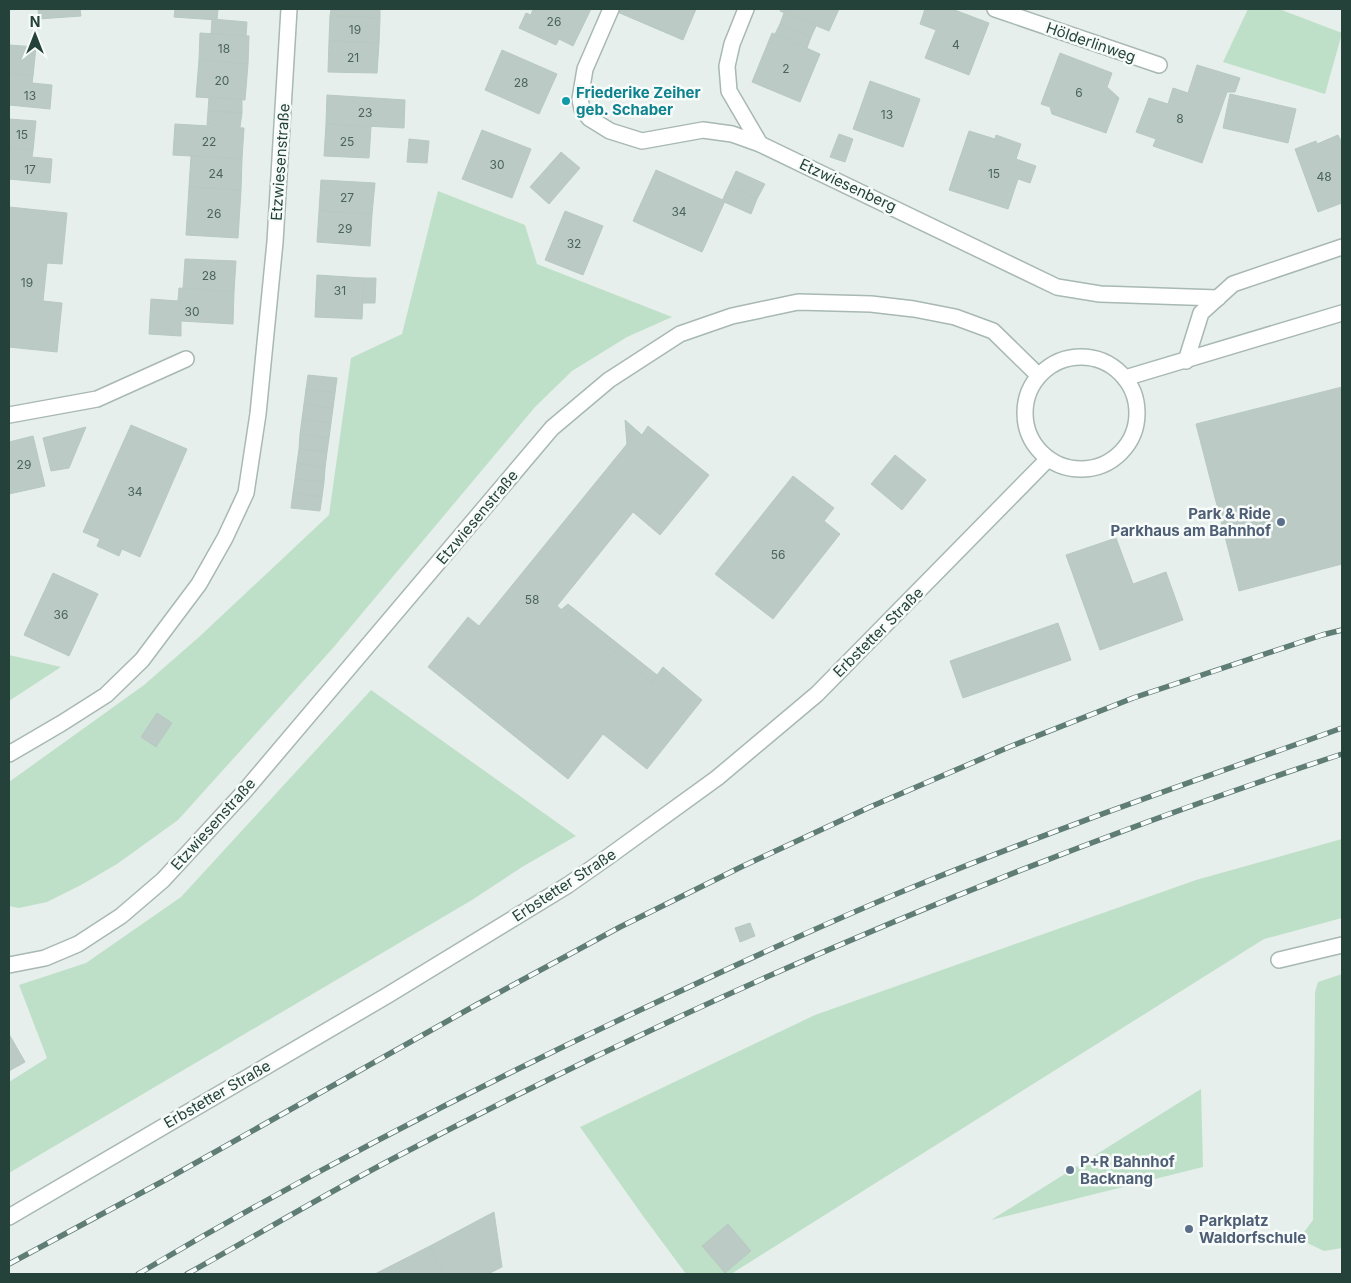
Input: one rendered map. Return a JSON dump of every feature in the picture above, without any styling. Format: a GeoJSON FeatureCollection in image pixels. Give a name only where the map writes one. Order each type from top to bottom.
{"type":"FeatureCollection","features":[{"type":"Feature","properties":{"kind":"street","name":"Etzwiesenstraße"},"geometry":{"type":"LineString","coordinates":[[9,754],[106,695],[142,660],[199,584],[226,538],[246,493],[258,414],[275,242],[289,9]]}},
{"type":"Feature","properties":{"kind":"street","name":"Etzwiesenberg"},"geometry":{"type":"LineString","coordinates":[[611,9],[585,69],[580,99],[582,109],[589,118],[610,131],[642,141],[703,130],[732,134],[760,144],[1057,287],[1100,294],[1218,298]]}},
{"type":"Feature","properties":{"kind":"street"},"geometry":{"type":"LineString","coordinates":[[746,9],[732,44],[727,66],[729,91],[760,144]]}},
{"type":"Feature","properties":{"kind":"street","name":"Hölderlinweg"},"geometry":{"type":"LineString","coordinates":[[995,9],[1159,65]]}},
{"type":"Feature","properties":{"kind":"street"},"geometry":{"type":"LineString","coordinates":[[1186,361],[1202,313],[1233,284],[1342,247]]}},
{"type":"Feature","properties":{"kind":"street","name":"Etzwiesenstraße"},"geometry":{"type":"LineString","coordinates":[[9,965],[45,958],[78,944],[121,916],[163,880],[250,785],[552,428],[609,380],[680,334],[732,316],[798,302],[871,304],[914,309],[955,318],[993,332],[1038,375]]}},
{"type":"Feature","properties":{"kind":"street"},"geometry":{"type":"LineString","coordinates":[[1124,378],[1342,313]]}},
{"type":"Feature","properties":{"kind":"street"},"geometry":{"type":"LineString","coordinates":[[1072,357],[1092,358],[1110,365],[1124,378],[1132,388],[1136,400],[1137,413],[1136,425],[1130,441],[1120,456],[1104,464],[1086,469],[1066,468],[1048,459],[1038,451],[1030,440],[1024,420],[1025,399],[1038,375],[1053,364],[1072,357]]}},
{"type":"Feature","properties":{"kind":"street"},"geometry":{"type":"LineString","coordinates":[[9,416],[97,399],[186,359]]}},
{"type":"Feature","properties":{"kind":"street","name":"Erbstetter Straße"},"geometry":{"type":"LineString","coordinates":[[9,1217],[388,995],[568,886],[608,858],[717,778],[817,694],[1048,459]]}},
{"type":"Feature","properties":{"kind":"street"},"geometry":{"type":"LineString","coordinates":[[1279,960],[1342,945]]}},
{"type":"Feature","properties":{"kind":"green space"},"geometry":{"type":"Polygon","coordinates":[[[1248,9],[1279,9],[1342,33],[1325,94],[1223,62],[1248,9]]]}},
{"type":"Feature","properties":{"kind":"green space"},"geometry":{"type":"Polygon","coordinates":[[[438,191],[525,225],[537,264],[672,317],[627,337],[572,371],[535,407],[333,648],[178,820],[117,864],[81,885],[47,902],[19,908],[9,906],[9,782],[144,685],[199,637],[329,515],[351,358],[402,334],[438,191]]]}},
{"type":"Feature","properties":{"kind":"green space"},"geometry":{"type":"Polygon","coordinates":[[[9,655],[61,667],[9,701],[9,655]]]}},
{"type":"Feature","properties":{"kind":"green space"},"geometry":{"type":"Polygon","coordinates":[[[371,690],[576,836],[522,867],[472,900],[9,1173],[9,1082],[47,1058],[19,985],[86,963],[181,897],[371,690]]]}},
{"type":"Feature","properties":{"kind":"green space"},"geometry":{"type":"Polygon","coordinates":[[[1342,839],[1342,918],[1264,939],[731,1274],[686,1274],[580,1127],[815,1015],[1196,880],[1342,839]]]}},
{"type":"Feature","properties":{"kind":"green space"},"geometry":{"type":"Polygon","coordinates":[[[1342,974],[1342,1248],[1324,1251],[1299,1239],[1313,1220],[1315,992],[1318,982],[1342,974]]]}},
{"type":"Feature","properties":{"kind":"green space"},"geometry":{"type":"Polygon","coordinates":[[[1201,1089],[1203,1167],[991,1220],[1201,1089]]]}},
{"type":"Feature","properties":{"kind":"building"},"geometry":{"type":"Polygon","coordinates":[[[38,9],[80,9],[81,16],[39,19],[38,9]]]}},
{"type":"Feature","properties":{"kind":"building"},"geometry":{"type":"Polygon","coordinates":[[[175,9],[218,9],[217,20],[174,17],[175,9]]]}},
{"type":"Feature","properties":{"kind":"building"},"geometry":{"type":"Polygon","coordinates":[[[331,9],[380,9],[380,18],[330,16],[331,9]]]}},
{"type":"Feature","properties":{"kind":"building"},"geometry":{"type":"Polygon","coordinates":[[[533,9],[591,9],[573,46],[559,39],[556,45],[519,28],[526,13],[531,15],[533,9]]]}},
{"type":"Feature","properties":{"kind":"building"},"geometry":{"type":"Polygon","coordinates":[[[616,9],[696,9],[683,40],[615,11],[616,9]]]}},
{"type":"Feature","properties":{"kind":"building"},"geometry":{"type":"Polygon","coordinates":[[[781,9],[839,9],[829,31],[780,11],[781,9]]]}},
{"type":"Feature","properties":{"kind":"building"},"geometry":{"type":"Polygon","coordinates":[[[925,9],[952,9],[989,23],[969,75],[925,58],[936,30],[920,24],[925,9]]]}},
{"type":"Feature","properties":{"kind":"building"},"geometry":{"type":"Polygon","coordinates":[[[784,13],[816,26],[811,37],[780,24],[784,13]]]}},
{"type":"Feature","properties":{"kind":"building"},"geometry":{"type":"Polygon","coordinates":[[[330,16],[380,18],[379,43],[329,41],[330,16]]]}},
{"type":"Feature","properties":{"kind":"building"},"geometry":{"type":"Polygon","coordinates":[[[212,19],[247,22],[246,36],[211,34],[212,19]]]}},
{"type":"Feature","properties":{"kind":"building"},"geometry":{"type":"Polygon","coordinates":[[[780,24],[811,37],[807,48],[775,34],[780,24]]]}},
{"type":"Feature","properties":{"kind":"building"},"geometry":{"type":"Polygon","coordinates":[[[200,33],[249,36],[248,64],[199,60],[200,33]]]}},
{"type":"Feature","properties":{"kind":"building"},"geometry":{"type":"Polygon","coordinates":[[[772,33],[820,54],[800,102],[752,82],[772,33]]]}},
{"type":"Feature","properties":{"kind":"building"},"geometry":{"type":"Polygon","coordinates":[[[329,41],[379,43],[377,73],[328,72],[329,41]]]}},
{"type":"Feature","properties":{"kind":"building"},"geometry":{"type":"Polygon","coordinates":[[[9,45],[36,47],[33,76],[9,73],[9,45]]]}},
{"type":"Feature","properties":{"kind":"building"},"geometry":{"type":"Polygon","coordinates":[[[502,50],[557,74],[539,114],[485,90],[502,50]]]}},
{"type":"Feature","properties":{"kind":"building"},"geometry":{"type":"Polygon","coordinates":[[[1060,53],[1112,73],[1107,87],[1119,98],[1106,133],[1052,114],[1050,107],[1041,104],[1060,53]]]}},
{"type":"Feature","properties":{"kind":"building"},"geometry":{"type":"Polygon","coordinates":[[[199,60],[248,64],[245,100],[196,97],[199,60]]]}},
{"type":"Feature","properties":{"kind":"building"},"geometry":{"type":"Polygon","coordinates":[[[1197,65],[1240,78],[1235,92],[1227,92],[1202,163],[1153,146],[1156,139],[1136,132],[1149,98],[1168,104],[1173,88],[1188,93],[1197,65]]]}},
{"type":"Feature","properties":{"kind":"building"},"geometry":{"type":"Polygon","coordinates":[[[9,73],[33,76],[32,83],[52,85],[50,109],[9,105],[9,73]]]}},
{"type":"Feature","properties":{"kind":"building"},"geometry":{"type":"Polygon","coordinates":[[[870,81],[920,99],[903,147],[853,129],[870,81]]]}},
{"type":"Feature","properties":{"kind":"building"},"geometry":{"type":"Polygon","coordinates":[[[1230,94],[1296,109],[1288,143],[1223,128],[1230,94]]]}},
{"type":"Feature","properties":{"kind":"building"},"geometry":{"type":"Polygon","coordinates":[[[327,95],[405,100],[404,128],[326,124],[327,95]]]}},
{"type":"Feature","properties":{"kind":"building"},"geometry":{"type":"Polygon","coordinates":[[[209,97],[242,100],[242,113],[208,111],[209,97]]]}},
{"type":"Feature","properties":{"kind":"building"},"geometry":{"type":"Polygon","coordinates":[[[208,111],[242,113],[240,127],[207,125],[208,111]]]}},
{"type":"Feature","properties":{"kind":"building"},"geometry":{"type":"Polygon","coordinates":[[[9,119],[36,121],[33,150],[9,148],[9,119]]]}},
{"type":"Feature","properties":{"kind":"building"},"geometry":{"type":"Polygon","coordinates":[[[175,124],[244,128],[242,159],[173,155],[175,124]]]}},
{"type":"Feature","properties":{"kind":"building"},"geometry":{"type":"Polygon","coordinates":[[[326,124],[371,127],[369,158],[324,156],[326,124]]]}},
{"type":"Feature","properties":{"kind":"building"},"geometry":{"type":"Polygon","coordinates":[[[482,130],[531,149],[512,198],[462,179],[482,130]]]}},
{"type":"Feature","properties":{"kind":"building"},"geometry":{"type":"Polygon","coordinates":[[[969,131],[995,139],[996,135],[1021,144],[1016,159],[1036,166],[1030,183],[1018,179],[1008,209],[949,190],[969,131]]]}},
{"type":"Feature","properties":{"kind":"building"},"geometry":{"type":"Polygon","coordinates":[[[839,134],[853,139],[845,162],[830,157],[839,134]]]}},
{"type":"Feature","properties":{"kind":"building"},"geometry":{"type":"Polygon","coordinates":[[[1338,135],[1342,141],[1342,203],[1318,212],[1295,149],[1316,141],[1317,144],[1338,135]]]}},
{"type":"Feature","properties":{"kind":"building"},"geometry":{"type":"Polygon","coordinates":[[[409,139],[429,141],[427,163],[407,162],[409,139]]]}},
{"type":"Feature","properties":{"kind":"building"},"geometry":{"type":"Polygon","coordinates":[[[9,148],[33,150],[32,157],[52,159],[50,183],[9,179],[9,148]]]}},
{"type":"Feature","properties":{"kind":"building"},"geometry":{"type":"Polygon","coordinates":[[[561,152],[580,168],[549,204],[530,187],[561,152]]]}},
{"type":"Feature","properties":{"kind":"building"},"geometry":{"type":"Polygon","coordinates":[[[191,156],[242,159],[241,190],[189,187],[191,156]]]}},
{"type":"Feature","properties":{"kind":"building"},"geometry":{"type":"Polygon","coordinates":[[[656,170],[725,201],[702,252],[633,221],[656,170]]]}},
{"type":"Feature","properties":{"kind":"building"},"geometry":{"type":"Polygon","coordinates":[[[736,171],[765,184],[757,199],[729,186],[736,171]]]}},
{"type":"Feature","properties":{"kind":"building"},"geometry":{"type":"Polygon","coordinates":[[[321,180],[375,183],[372,214],[319,211],[321,180]]]}},
{"type":"Feature","properties":{"kind":"building"},"geometry":{"type":"Polygon","coordinates":[[[729,186],[757,199],[751,214],[722,201],[729,186]]]}},
{"type":"Feature","properties":{"kind":"building"},"geometry":{"type":"Polygon","coordinates":[[[189,187],[241,190],[238,238],[186,235],[189,187]]]}},
{"type":"Feature","properties":{"kind":"building"},"geometry":{"type":"Polygon","coordinates":[[[9,207],[67,213],[62,264],[47,263],[43,301],[62,303],[57,352],[9,347],[9,207]]]}},
{"type":"Feature","properties":{"kind":"building"},"geometry":{"type":"Polygon","coordinates":[[[319,211],[372,214],[370,246],[317,242],[319,211]]]}},
{"type":"Feature","properties":{"kind":"building"},"geometry":{"type":"Polygon","coordinates":[[[565,211],[603,226],[583,275],[545,260],[565,211]]]}},
{"type":"Feature","properties":{"kind":"building"},"geometry":{"type":"Polygon","coordinates":[[[185,259],[236,261],[234,292],[183,288],[185,259]]]}},
{"type":"Feature","properties":{"kind":"building"},"geometry":{"type":"Polygon","coordinates":[[[317,275],[364,278],[362,319],[315,317],[317,275]]]}},
{"type":"Feature","properties":{"kind":"building"},"geometry":{"type":"Polygon","coordinates":[[[364,278],[376,278],[375,303],[362,303],[364,278]]]}},
{"type":"Feature","properties":{"kind":"building"},"geometry":{"type":"Polygon","coordinates":[[[179,288],[234,292],[233,324],[181,321],[181,336],[149,334],[151,299],[178,301],[179,288]]]}},
{"type":"Feature","properties":{"kind":"building"},"geometry":{"type":"Polygon","coordinates":[[[308,375],[337,378],[335,393],[306,389],[308,375]]]}},
{"type":"Feature","properties":{"kind":"building","name":"Park & Ride Parkhaus am Bahnhof"},"geometry":{"type":"Polygon","coordinates":[[[1342,387],[1342,564],[1239,591],[1196,424],[1342,387]]]}},
{"type":"Feature","properties":{"kind":"building"},"geometry":{"type":"Polygon","coordinates":[[[306,389],[335,393],[333,408],[304,404],[306,389]]]}},
{"type":"Feature","properties":{"kind":"building"},"geometry":{"type":"Polygon","coordinates":[[[304,404],[333,408],[331,423],[302,419],[304,404]]]}},
{"type":"Feature","properties":{"kind":"building"},"geometry":{"type":"Polygon","coordinates":[[[302,419],[331,423],[329,438],[300,434],[302,419]]]}},
{"type":"Feature","properties":{"kind":"building"},"geometry":{"type":"Polygon","coordinates":[[[625,420],[642,435],[648,426],[709,475],[660,535],[633,512],[557,606],[652,682],[663,667],[702,700],[647,769],[603,734],[568,779],[428,667],[468,617],[479,626],[627,444],[625,420]]]}},
{"type":"Feature","properties":{"kind":"building"},"geometry":{"type":"Polygon","coordinates":[[[131,425],[187,449],[140,557],[122,549],[119,556],[97,546],[100,539],[83,532],[131,425]]]}},
{"type":"Feature","properties":{"kind":"building"},"geometry":{"type":"Polygon","coordinates":[[[86,427],[69,468],[51,471],[43,438],[86,427]]]}},
{"type":"Feature","properties":{"kind":"building"},"geometry":{"type":"Polygon","coordinates":[[[300,434],[329,438],[327,452],[299,449],[300,434]]]}},
{"type":"Feature","properties":{"kind":"building"},"geometry":{"type":"Polygon","coordinates":[[[33,436],[45,486],[9,494],[9,442],[33,436]]]}},
{"type":"Feature","properties":{"kind":"building"},"geometry":{"type":"Polygon","coordinates":[[[299,449],[327,452],[325,468],[297,463],[299,449]]]}},
{"type":"Feature","properties":{"kind":"building"},"geometry":{"type":"Polygon","coordinates":[[[895,455],[926,480],[902,510],[871,484],[895,455]]]}},
{"type":"Feature","properties":{"kind":"building"},"geometry":{"type":"Polygon","coordinates":[[[297,463],[325,468],[324,482],[295,479],[297,463]]]}},
{"type":"Feature","properties":{"kind":"building"},"geometry":{"type":"Polygon","coordinates":[[[793,476],[834,508],[824,521],[840,534],[773,619],[715,574],[793,476]]]}},
{"type":"Feature","properties":{"kind":"building"},"geometry":{"type":"Polygon","coordinates":[[[295,479],[324,482],[322,497],[293,493],[295,479]]]}},
{"type":"Feature","properties":{"kind":"building"},"geometry":{"type":"Polygon","coordinates":[[[293,493],[322,497],[320,511],[291,508],[293,493]]]}},
{"type":"Feature","properties":{"kind":"building"},"geometry":{"type":"Polygon","coordinates":[[[1116,538],[1133,584],[1166,572],[1183,620],[1100,650],[1066,555],[1116,538]]]}},
{"type":"Feature","properties":{"kind":"building"},"geometry":{"type":"Polygon","coordinates":[[[53,573],[98,594],[69,656],[24,635],[53,573]]]}},
{"type":"Feature","properties":{"kind":"building"},"geometry":{"type":"Polygon","coordinates":[[[568,604],[657,675],[652,682],[562,609],[568,604]]]}},
{"type":"Feature","properties":{"kind":"building"},"geometry":{"type":"Polygon","coordinates":[[[1058,623],[1071,660],[963,698],[950,661],[1058,623]]]}},
{"type":"Feature","properties":{"kind":"building"},"geometry":{"type":"Polygon","coordinates":[[[157,713],[172,723],[156,747],[141,737],[157,713]]]}},
{"type":"Feature","properties":{"kind":"building"},"geometry":{"type":"Polygon","coordinates":[[[750,923],[755,936],[740,942],[735,928],[750,923]]]}},
{"type":"Feature","properties":{"kind":"building"},"geometry":{"type":"Polygon","coordinates":[[[9,1034],[25,1062],[9,1071],[9,1034]]]}},
{"type":"Feature","properties":{"kind":"building"},"geometry":{"type":"Polygon","coordinates":[[[494,1212],[502,1267],[488,1274],[444,1274],[430,1246],[494,1212]]]}},
{"type":"Feature","properties":{"kind":"building"},"geometry":{"type":"Polygon","coordinates":[[[728,1224],[751,1251],[725,1273],[702,1246],[728,1224]]]}},
{"type":"Feature","properties":{"kind":"building"},"geometry":{"type":"Polygon","coordinates":[[[430,1246],[444,1274],[375,1274],[430,1246]]]}},
{"type":"Feature","properties":{"kind":"railway"},"geometry":{"type":"LineString","coordinates":[[9,1264],[167,1179],[476,1005],[620,927],[741,867],[870,807],[1009,747],[1133,698],[1342,630]]}},
{"type":"Feature","properties":{"kind":"railway"},"geometry":{"type":"LineString","coordinates":[[138,1274],[199,1238],[385,1136],[574,1041],[777,946],[970,864],[1129,804],[1342,728]]}},
{"type":"Feature","properties":{"kind":"railway"},"geometry":{"type":"LineString","coordinates":[[187,1274],[318,1199],[512,1097],[744,987],[980,886],[1221,795],[1342,754]]}},
{"type":"Feature","properties":{"kind":"place","name":"Friederike Zeiher geb. Schaber"},"geometry":{"type":"Point","coordinates":[566,101]}},
{"type":"Feature","properties":{"kind":"place","name":"Park & Ride Parkhaus am Bahnhof"},"geometry":{"type":"Point","coordinates":[1281,522]}},
{"type":"Feature","properties":{"kind":"place","name":"P+R Bahnhof Backnang"},"geometry":{"type":"Point","coordinates":[1070,1170]}},
{"type":"Feature","properties":{"kind":"place","name":"Parkplatz Waldorfschule"},"geometry":{"type":"Point","coordinates":[1189,1229]}}]}
